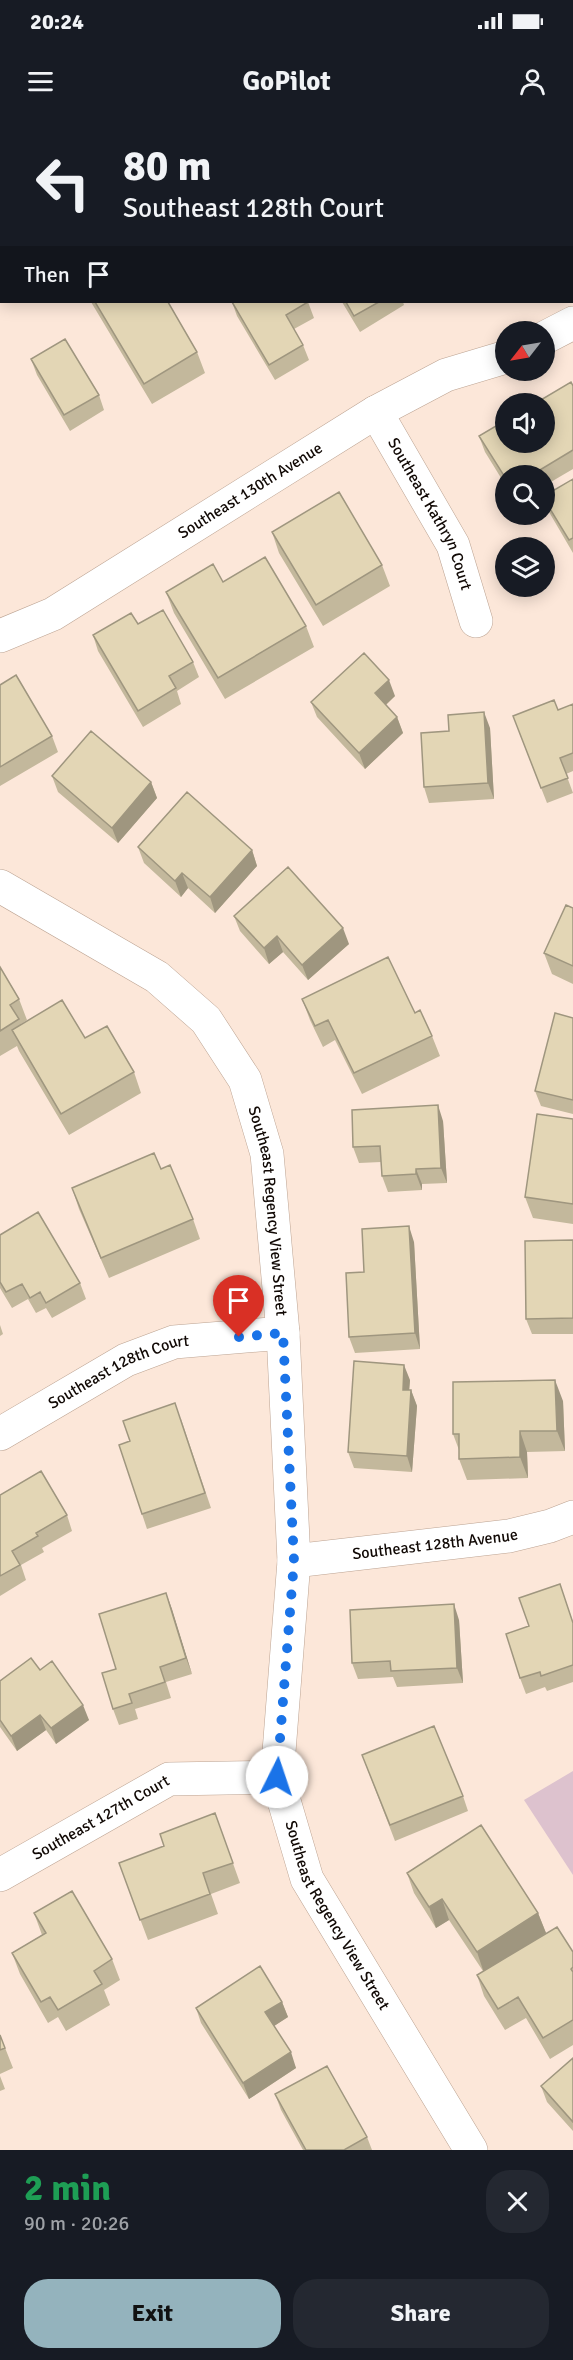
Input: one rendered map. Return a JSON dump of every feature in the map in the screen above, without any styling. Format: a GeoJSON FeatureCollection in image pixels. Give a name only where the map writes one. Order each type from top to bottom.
{"type":"FeatureCollection","features":[{"type":"Feature","properties":{"kind":"street"},"geometry":{"type":"LineString","coordinates":[[555,332],[573,323]]}},
{"type":"Feature","properties":{"kind":"street","name":"Southeast 130th Avenue"},"geometry":{"type":"LineString","coordinates":[[0,636],[53,614],[376,412],[446,375],[495,360]]}},
{"type":"Feature","properties":{"kind":"street","name":"Southeast Kathryn Court"},"geometry":{"type":"LineString","coordinates":[[376,412],[453,545],[476,621]]}},
{"type":"Feature","properties":{"kind":"street","name":"Southeast Regency View Street"},"geometry":{"type":"LineString","coordinates":[[0,886],[157,977],[206,1020],[244,1080],[267,1154],[283,1333],[294,1561],[277,1777],[307,1879],[471,2150]]}},
{"type":"Feature","properties":{"kind":"street","name":"Southeast 128th Court"},"geometry":{"type":"LineString","coordinates":[[0,1434],[126,1360],[174,1342],[283,1333]]}},
{"type":"Feature","properties":{"kind":"street","name":"Southeast 128th Avenue"},"geometry":{"type":"LineString","coordinates":[[294,1561],[509,1536],[550,1526],[573,1516]]}},
{"type":"Feature","properties":{"kind":"street","name":"Southeast 127th Court"},"geometry":{"type":"LineString","coordinates":[[0,1875],[169,1779],[277,1777]]}},
{"type":"Feature","properties":{"kind":"shaded area"},"geometry":{"type":"Polygon","coordinates":[[[573,1771],[573,1875],[524,1800],[573,1771]]]}},
{"type":"Feature","properties":{"kind":"building"},"geometry":{"type":"Polygon","coordinates":[[[96,303],[169,303],[197,352],[144,384],[96,303]]]}},
{"type":"Feature","properties":{"kind":"building"},"geometry":{"type":"Polygon","coordinates":[[[233,303],[306,303],[286,315],[303,345],[269,365],[233,303]]]}},
{"type":"Feature","properties":{"kind":"building"},"geometry":{"type":"Polygon","coordinates":[[[347,303],[377,303],[354,316],[347,303]]]}},
{"type":"Feature","properties":{"kind":"building"},"geometry":{"type":"Polygon","coordinates":[[[65,339],[99,395],[64,415],[31,359],[65,339]]]}},
{"type":"Feature","properties":{"kind":"building"},"geometry":{"type":"Polygon","coordinates":[[[571,382],[573,386],[573,450],[548,465],[497,465],[479,436],[495,427],[495,453],[555,453],[555,393],[552,393],[571,382]]]}},
{"type":"Feature","properties":{"kind":"building"},"geometry":{"type":"Polygon","coordinates":[[[573,479],[573,538],[569,540],[555,517],[555,490],[573,479]]]}},
{"type":"Feature","properties":{"kind":"building"},"geometry":{"type":"Polygon","coordinates":[[[339,492],[382,565],[316,605],[272,532],[339,492]]]}},
{"type":"Feature","properties":{"kind":"building"},"geometry":{"type":"Polygon","coordinates":[[[265,557],[306,626],[218,678],[166,592],[213,564],[223,582],[265,557]]]}},
{"type":"Feature","properties":{"kind":"building"},"geometry":{"type":"Polygon","coordinates":[[[163,610],[193,662],[169,676],[176,688],[138,711],[93,635],[131,613],[138,624],[163,610]]]}},
{"type":"Feature","properties":{"kind":"building"},"geometry":{"type":"Polygon","coordinates":[[[364,653],[389,680],[375,693],[397,717],[359,753],[311,702],[364,653]]]}},
{"type":"Feature","properties":{"kind":"building"},"geometry":{"type":"Polygon","coordinates":[[[16,675],[52,736],[0,767],[0,685],[16,675]]]}},
{"type":"Feature","properties":{"kind":"building"},"geometry":{"type":"Polygon","coordinates":[[[554,700],[558,710],[573,704],[573,753],[560,758],[568,778],[541,788],[513,716],[554,700]]]}},
{"type":"Feature","properties":{"kind":"building"},"geometry":{"type":"Polygon","coordinates":[[[484,712],[488,783],[424,787],[421,733],[449,731],[448,715],[484,712]]]}},
{"type":"Feature","properties":{"kind":"building"},"geometry":{"type":"Polygon","coordinates":[[[91,731],[151,782],[112,828],[52,776],[91,731]]]}},
{"type":"Feature","properties":{"kind":"building"},"geometry":{"type":"Polygon","coordinates":[[[187,792],[252,850],[210,897],[182,873],[175,881],[138,847],[187,792]]]}},
{"type":"Feature","properties":{"kind":"building"},"geometry":{"type":"Polygon","coordinates":[[[288,867],[343,928],[302,965],[277,936],[264,948],[234,916],[288,867]]]}},
{"type":"Feature","properties":{"kind":"building"},"geometry":{"type":"Polygon","coordinates":[[[566,905],[573,908],[573,966],[544,953],[566,905]]]}},
{"type":"Feature","properties":{"kind":"building"},"geometry":{"type":"Polygon","coordinates":[[[388,957],[415,1013],[420,1010],[432,1036],[354,1073],[328,1020],[315,1026],[302,999],[388,957]]]}},
{"type":"Feature","properties":{"kind":"building"},"geometry":{"type":"Polygon","coordinates":[[[0,967],[19,999],[10,1005],[19,1019],[0,1031],[0,967]]]}},
{"type":"Feature","properties":{"kind":"building"},"geometry":{"type":"Polygon","coordinates":[[[62,1000],[85,1038],[107,1026],[134,1072],[61,1114],[12,1030],[62,1000]]]}},
{"type":"Feature","properties":{"kind":"building"},"geometry":{"type":"Polygon","coordinates":[[[555,1013],[573,1018],[573,1100],[535,1091],[555,1013]]]}},
{"type":"Feature","properties":{"kind":"building"},"geometry":{"type":"Polygon","coordinates":[[[438,1105],[441,1168],[416,1169],[416,1174],[382,1176],[380,1146],[353,1147],[352,1110],[438,1105]]]}},
{"type":"Feature","properties":{"kind":"building"},"geometry":{"type":"Polygon","coordinates":[[[537,1114],[573,1119],[573,1204],[525,1197],[537,1114]]]}},
{"type":"Feature","properties":{"kind":"building"},"geometry":{"type":"Polygon","coordinates":[[[154,1153],[161,1169],[170,1165],[193,1219],[101,1258],[72,1188],[154,1153]]]}},
{"type":"Feature","properties":{"kind":"building"},"geometry":{"type":"Polygon","coordinates":[[[38,1212],[80,1283],[46,1303],[40,1292],[30,1298],[22,1284],[6,1292],[0,1282],[0,1235],[38,1212]]]}},
{"type":"Feature","properties":{"kind":"building"},"geometry":{"type":"Polygon","coordinates":[[[409,1226],[415,1333],[349,1337],[346,1273],[364,1272],[362,1229],[409,1226]]]}},
{"type":"Feature","properties":{"kind":"building"},"geometry":{"type":"Polygon","coordinates":[[[573,1240],[573,1318],[526,1319],[525,1241],[573,1240]]]}},
{"type":"Feature","properties":{"kind":"building"},"geometry":{"type":"Polygon","coordinates":[[[354,1361],[404,1365],[403,1390],[411,1390],[407,1456],[348,1452],[354,1361]]]}},
{"type":"Feature","properties":{"kind":"building"},"geometry":{"type":"Polygon","coordinates":[[[555,1380],[557,1431],[520,1431],[520,1457],[459,1459],[459,1434],[453,1434],[453,1382],[555,1380]]]}},
{"type":"Feature","properties":{"kind":"building"},"geometry":{"type":"Polygon","coordinates":[[[175,1403],[205,1493],[142,1514],[119,1445],[130,1441],[123,1421],[175,1403]]]}},
{"type":"Feature","properties":{"kind":"building"},"geometry":{"type":"Polygon","coordinates":[[[41,1471],[67,1515],[36,1533],[38,1536],[12,1551],[20,1565],[0,1576],[0,1495],[41,1471]]]}},
{"type":"Feature","properties":{"kind":"building"},"geometry":{"type":"Polygon","coordinates":[[[560,1584],[573,1623],[573,1665],[541,1676],[540,1672],[520,1678],[506,1634],[529,1626],[519,1598],[560,1584]]]}},
{"type":"Feature","properties":{"kind":"building"},"geometry":{"type":"Polygon","coordinates":[[[166,1593],[186,1658],[160,1667],[165,1682],[129,1694],[132,1703],[113,1709],[102,1673],[116,1669],[99,1614],[166,1593]]]}},
{"type":"Feature","properties":{"kind":"building"},"geometry":{"type":"Polygon","coordinates":[[[454,1604],[457,1668],[391,1671],[390,1661],[352,1663],[350,1610],[454,1604]]]}},
{"type":"Feature","properties":{"kind":"building"},"geometry":{"type":"Polygon","coordinates":[[[31,1658],[40,1670],[52,1661],[83,1705],[51,1728],[40,1715],[11,1736],[0,1720],[0,1681],[31,1658]]]}},
{"type":"Feature","properties":{"kind":"building"},"geometry":{"type":"Polygon","coordinates":[[[434,1726],[463,1796],[390,1825],[362,1755],[434,1726]]]}},
{"type":"Feature","properties":{"kind":"building"},"geometry":{"type":"Polygon","coordinates":[[[215,1813],[233,1863],[203,1873],[210,1894],[140,1920],[119,1863],[164,1846],[160,1834],[215,1813]]]}},
{"type":"Feature","properties":{"kind":"building"},"geometry":{"type":"Polygon","coordinates":[[[481,1825],[538,1913],[477,1952],[442,1899],[429,1907],[407,1873],[481,1825]]]}},
{"type":"Feature","properties":{"kind":"building"},"geometry":{"type":"Polygon","coordinates":[[[72,1891],[112,1959],[94,1971],[102,1984],[58,2010],[50,1997],[41,2002],[12,1953],[46,1933],[34,1913],[72,1891]]]}},
{"type":"Feature","properties":{"kind":"building"},"geometry":{"type":"Polygon","coordinates":[[[557,1927],[573,1952],[571,1969],[573,1972],[573,2020],[543,2038],[518,1997],[498,2009],[477,1975],[557,1927]]]}},
{"type":"Feature","properties":{"kind":"building"},"geometry":{"type":"Polygon","coordinates":[[[260,1966],[282,2002],[265,2012],[291,2052],[243,2083],[196,2008],[260,1966]]]}},
{"type":"Feature","properties":{"kind":"building"},"geometry":{"type":"Polygon","coordinates":[[[0,2035],[5,2048],[0,2050],[0,2035]]]}},
{"type":"Feature","properties":{"kind":"building"},"geometry":{"type":"Polygon","coordinates":[[[573,2058],[573,2122],[541,2086],[573,2058]]]}},
{"type":"Feature","properties":{"kind":"building"},"geometry":{"type":"Polygon","coordinates":[[[327,2066],[367,2137],[344,2150],[306,2150],[275,2094],[327,2066]]]}},
{"type":"Feature","properties":{"kind":"route"},"geometry":{"type":"LineString","coordinates":[[239,1337],[283,1333],[294,1561],[277,1777]]}}]}
